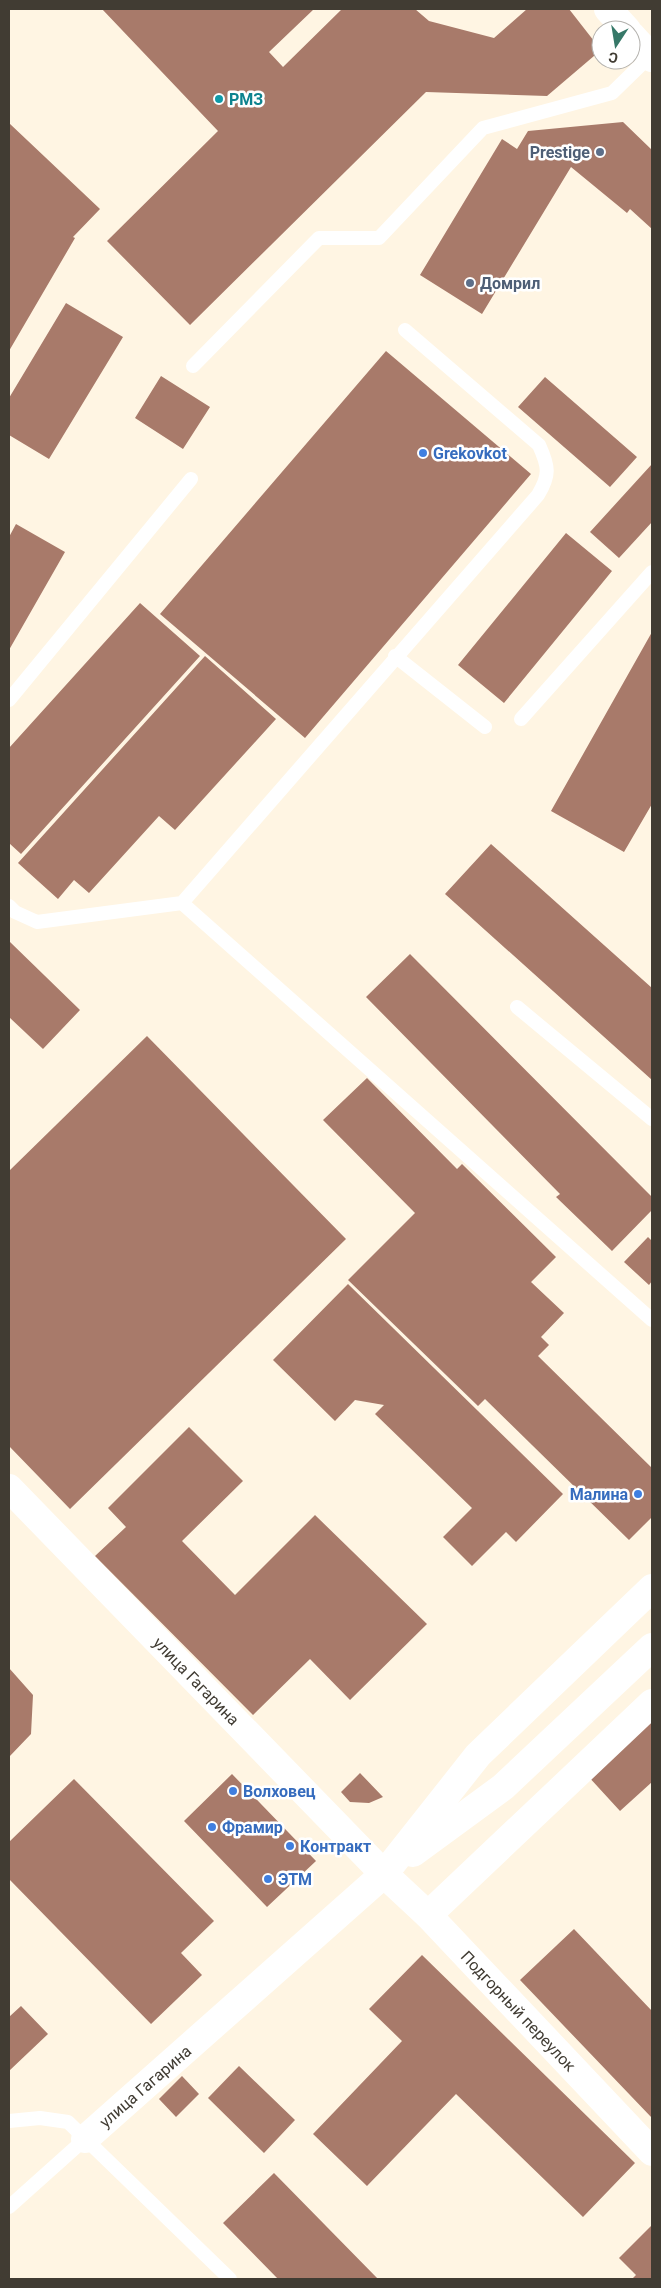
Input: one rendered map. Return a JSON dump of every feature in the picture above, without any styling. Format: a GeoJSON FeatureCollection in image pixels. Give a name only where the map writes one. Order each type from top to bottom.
{"type":"FeatureCollection","features":[{"type":"Feature","properties":{"kind":"street"},"geometry":{"type":"LineString","coordinates":[[608,9],[618,20]]}},
{"type":"Feature","properties":{"kind":"street"},"geometry":{"type":"LineString","coordinates":[[641,46],[651,57]]}},
{"type":"Feature","properties":{"kind":"street","name":"улица Гагарина"},"geometry":{"type":"LineString","coordinates":[[9,1488],[384,1874]]}},
{"type":"Feature","properties":{"kind":"street"},"geometry":{"type":"LineString","coordinates":[[384,1874],[478,1755],[652,1588]]}},
{"type":"Feature","properties":{"kind":"street","name":"улица Гагарина"},"geometry":{"type":"LineString","coordinates":[[85,2139],[384,1874],[503,1787],[652,1647]]}},
{"type":"Feature","properties":{"kind":"street"},"geometry":{"type":"LineString","coordinates":[[428,1915],[652,1703]]}},
{"type":"Feature","properties":{"kind":"street","name":"Подгорный переулок"},"geometry":{"type":"LineString","coordinates":[[384,1874],[428,1915],[652,2152]]}},
{"type":"Feature","properties":{"kind":"lane"},"geometry":{"type":"LineString","coordinates":[[193,366],[319,238],[379,238],[483,128],[612,93],[651,57]]}},
{"type":"Feature","properties":{"kind":"lane"},"geometry":{"type":"LineString","coordinates":[[9,906],[15,912],[37,922],[182,903],[395,656],[538,495],[546,481],[548,463],[539,446],[405,330]]}},
{"type":"Feature","properties":{"kind":"lane"},"geometry":{"type":"LineString","coordinates":[[9,700],[191,479]]}},
{"type":"Feature","properties":{"kind":"lane"},"geometry":{"type":"LineString","coordinates":[[521,719],[652,572]]}},
{"type":"Feature","properties":{"kind":"lane"},"geometry":{"type":"LineString","coordinates":[[395,656],[485,727]]}},
{"type":"Feature","properties":{"kind":"lane"},"geometry":{"type":"LineString","coordinates":[[182,903],[652,1320]]}},
{"type":"Feature","properties":{"kind":"lane"},"geometry":{"type":"LineString","coordinates":[[517,1007],[652,1119]]}},
{"type":"Feature","properties":{"kind":"lane"},"geometry":{"type":"LineString","coordinates":[[9,2121],[40,2118],[68,2122],[230,2279]]}},
{"type":"Feature","properties":{"kind":"lane"},"geometry":{"type":"LineString","coordinates":[[9,2207],[85,2139]]}},
{"type":"Feature","properties":{"kind":"building"},"geometry":{"type":"Polygon","coordinates":[[[102,9],[314,9],[269,52],[283,67],[342,9],[415,9],[429,21],[494,38],[527,9],[569,9],[591,37],[591,59],[547,96],[426,92],[190,325],[107,241],[218,131],[102,9]]]}},
{"type":"Feature","properties":{"kind":"building"},"geometry":{"type":"Polygon","coordinates":[[[623,122],[652,150],[652,229],[630,209],[627,213],[571,167],[482,314],[420,275],[502,139],[517,149],[528,131],[623,122]]]}},
{"type":"Feature","properties":{"kind":"building"},"geometry":{"type":"Polygon","coordinates":[[[9,123],[100,209],[73,237],[75,238],[9,351],[9,123]]]}},
{"type":"Feature","properties":{"kind":"building"},"geometry":{"type":"Polygon","coordinates":[[[66,303],[123,337],[49,459],[9,435],[9,398],[66,303]]]}},
{"type":"Feature","properties":{"kind":"building"},"geometry":{"type":"Polygon","coordinates":[[[386,351],[531,474],[305,738],[160,614],[386,351]]]}},
{"type":"Feature","properties":{"kind":"building"},"geometry":{"type":"Polygon","coordinates":[[[161,376],[210,407],[183,449],[135,418],[161,376]]]}},
{"type":"Feature","properties":{"kind":"building"},"geometry":{"type":"Polygon","coordinates":[[[545,377],[637,457],[610,487],[518,407],[545,377]]]}},
{"type":"Feature","properties":{"kind":"building"},"geometry":{"type":"Polygon","coordinates":[[[652,464],[652,522],[619,558],[590,532],[652,464]]]}},
{"type":"Feature","properties":{"kind":"building"},"geometry":{"type":"Polygon","coordinates":[[[16,524],[65,552],[9,650],[9,537],[16,524]]]}},
{"type":"Feature","properties":{"kind":"building"},"geometry":{"type":"Polygon","coordinates":[[[566,533],[612,571],[504,703],[458,665],[566,533]]]}},
{"type":"Feature","properties":{"kind":"building"},"geometry":{"type":"Polygon","coordinates":[[[140,603],[200,656],[21,854],[9,843],[9,748],[140,603]]]}},
{"type":"Feature","properties":{"kind":"building"},"geometry":{"type":"Polygon","coordinates":[[[652,632],[652,804],[624,852],[551,811],[652,632]]]}},
{"type":"Feature","properties":{"kind":"building"},"geometry":{"type":"Polygon","coordinates":[[[205,656],[276,719],[175,830],[159,816],[89,893],[74,880],[58,899],[18,863],[205,656]]]}},
{"type":"Feature","properties":{"kind":"building"},"geometry":{"type":"Polygon","coordinates":[[[491,844],[652,988],[652,1080],[445,894],[491,844]]]}},
{"type":"Feature","properties":{"kind":"building"},"geometry":{"type":"Polygon","coordinates":[[[9,941],[80,1010],[43,1049],[9,1017],[9,941]]]}},
{"type":"Feature","properties":{"kind":"building"},"geometry":{"type":"Polygon","coordinates":[[[410,954],[652,1197],[652,1210],[612,1251],[556,1197],[560,1194],[366,997],[410,954]]]}},
{"type":"Feature","properties":{"kind":"building"},"geometry":{"type":"Polygon","coordinates":[[[147,1036],[346,1239],[70,1509],[9,1446],[9,1171],[147,1036]]]}},
{"type":"Feature","properties":{"kind":"building"},"geometry":{"type":"Polygon","coordinates":[[[367,1078],[457,1169],[462,1164],[556,1257],[531,1282],[564,1313],[541,1337],[549,1345],[538,1356],[652,1468],[652,1517],[629,1540],[485,1399],[478,1406],[348,1280],[415,1213],[323,1120],[367,1078]]]}},
{"type":"Feature","properties":{"kind":"building"},"geometry":{"type":"Polygon","coordinates":[[[648,1237],[652,1241],[652,1281],[649,1285],[624,1262],[648,1237]]]}},
{"type":"Feature","properties":{"kind":"building"},"geometry":{"type":"Polygon","coordinates":[[[348,1284],[563,1494],[516,1542],[506,1532],[472,1566],[443,1537],[472,1508],[375,1414],[384,1405],[355,1400],[335,1421],[273,1360],[348,1284]]]}},
{"type":"Feature","properties":{"kind":"building"},"geometry":{"type":"Polygon","coordinates":[[[189,1427],[243,1481],[182,1541],[235,1595],[315,1515],[427,1624],[350,1700],[310,1659],[253,1715],[95,1556],[126,1527],[108,1508],[189,1427]]]}},
{"type":"Feature","properties":{"kind":"building"},"geometry":{"type":"Polygon","coordinates":[[[9,1668],[33,1695],[31,1734],[9,1757],[9,1668]]]}},
{"type":"Feature","properties":{"kind":"building"},"geometry":{"type":"Polygon","coordinates":[[[652,1717],[652,1782],[620,1811],[587,1775],[652,1717]]]}},
{"type":"Feature","properties":{"kind":"building"},"geometry":{"type":"Polygon","coordinates":[[[360,1773],[383,1797],[369,1803],[350,1802],[341,1792],[360,1773]]]}},
{"type":"Feature","properties":{"kind":"building"},"geometry":{"type":"Polygon","coordinates":[[[232,1774],[316,1861],[267,1907],[184,1821],[232,1774]]]}},
{"type":"Feature","properties":{"kind":"building"},"geometry":{"type":"Polygon","coordinates":[[[74,1779],[214,1921],[181,1953],[202,1975],[151,2024],[9,1879],[9,1842],[74,1779]]]}},
{"type":"Feature","properties":{"kind":"building"},"geometry":{"type":"Polygon","coordinates":[[[574,1929],[652,2011],[652,2118],[520,1980],[574,1929]]]}},
{"type":"Feature","properties":{"kind":"building"},"geometry":{"type":"Polygon","coordinates":[[[422,1955],[635,2163],[583,2217],[456,2094],[367,2186],[313,2134],[402,2041],[369,2009],[422,1955]]]}},
{"type":"Feature","properties":{"kind":"building"},"geometry":{"type":"Polygon","coordinates":[[[21,2006],[48,2034],[9,2071],[9,2017],[21,2006]]]}},
{"type":"Feature","properties":{"kind":"building"},"geometry":{"type":"Polygon","coordinates":[[[239,2066],[295,2120],[264,2153],[208,2098],[239,2066]]]}},
{"type":"Feature","properties":{"kind":"building"},"geometry":{"type":"Polygon","coordinates":[[[182,2076],[199,2094],[176,2117],[159,2099],[182,2076]]]}},
{"type":"Feature","properties":{"kind":"building"},"geometry":{"type":"Polygon","coordinates":[[[274,2173],[378,2279],[278,2279],[223,2223],[274,2173]]]}},
{"type":"Feature","properties":{"kind":"building"},"geometry":{"type":"Polygon","coordinates":[[[652,2225],[652,2279],[632,2279],[636,2275],[619,2258],[652,2225]]]}},
{"type":"Feature","properties":{"kind":"place","name":"РМЗ"},"geometry":{"type":"Point","coordinates":[219,99]}},
{"type":"Feature","properties":{"kind":"place","name":"Prestige"},"geometry":{"type":"Point","coordinates":[600,152]}},
{"type":"Feature","properties":{"kind":"place","name":"Домрил"},"geometry":{"type":"Point","coordinates":[470,283]}},
{"type":"Feature","properties":{"kind":"place","name":"Grekovkot"},"geometry":{"type":"Point","coordinates":[423,453]}},
{"type":"Feature","properties":{"kind":"place","name":"Малина"},"geometry":{"type":"Point","coordinates":[638,1494]}},
{"type":"Feature","properties":{"kind":"place","name":"Волховец"},"geometry":{"type":"Point","coordinates":[233,1791]}},
{"type":"Feature","properties":{"kind":"place","name":"Фрамир"},"geometry":{"type":"Point","coordinates":[212,1827]}},
{"type":"Feature","properties":{"kind":"place","name":"Контракт"},"geometry":{"type":"Point","coordinates":[290,1846]}},
{"type":"Feature","properties":{"kind":"place","name":"ЭТМ"},"geometry":{"type":"Point","coordinates":[268,1879]}}]}
